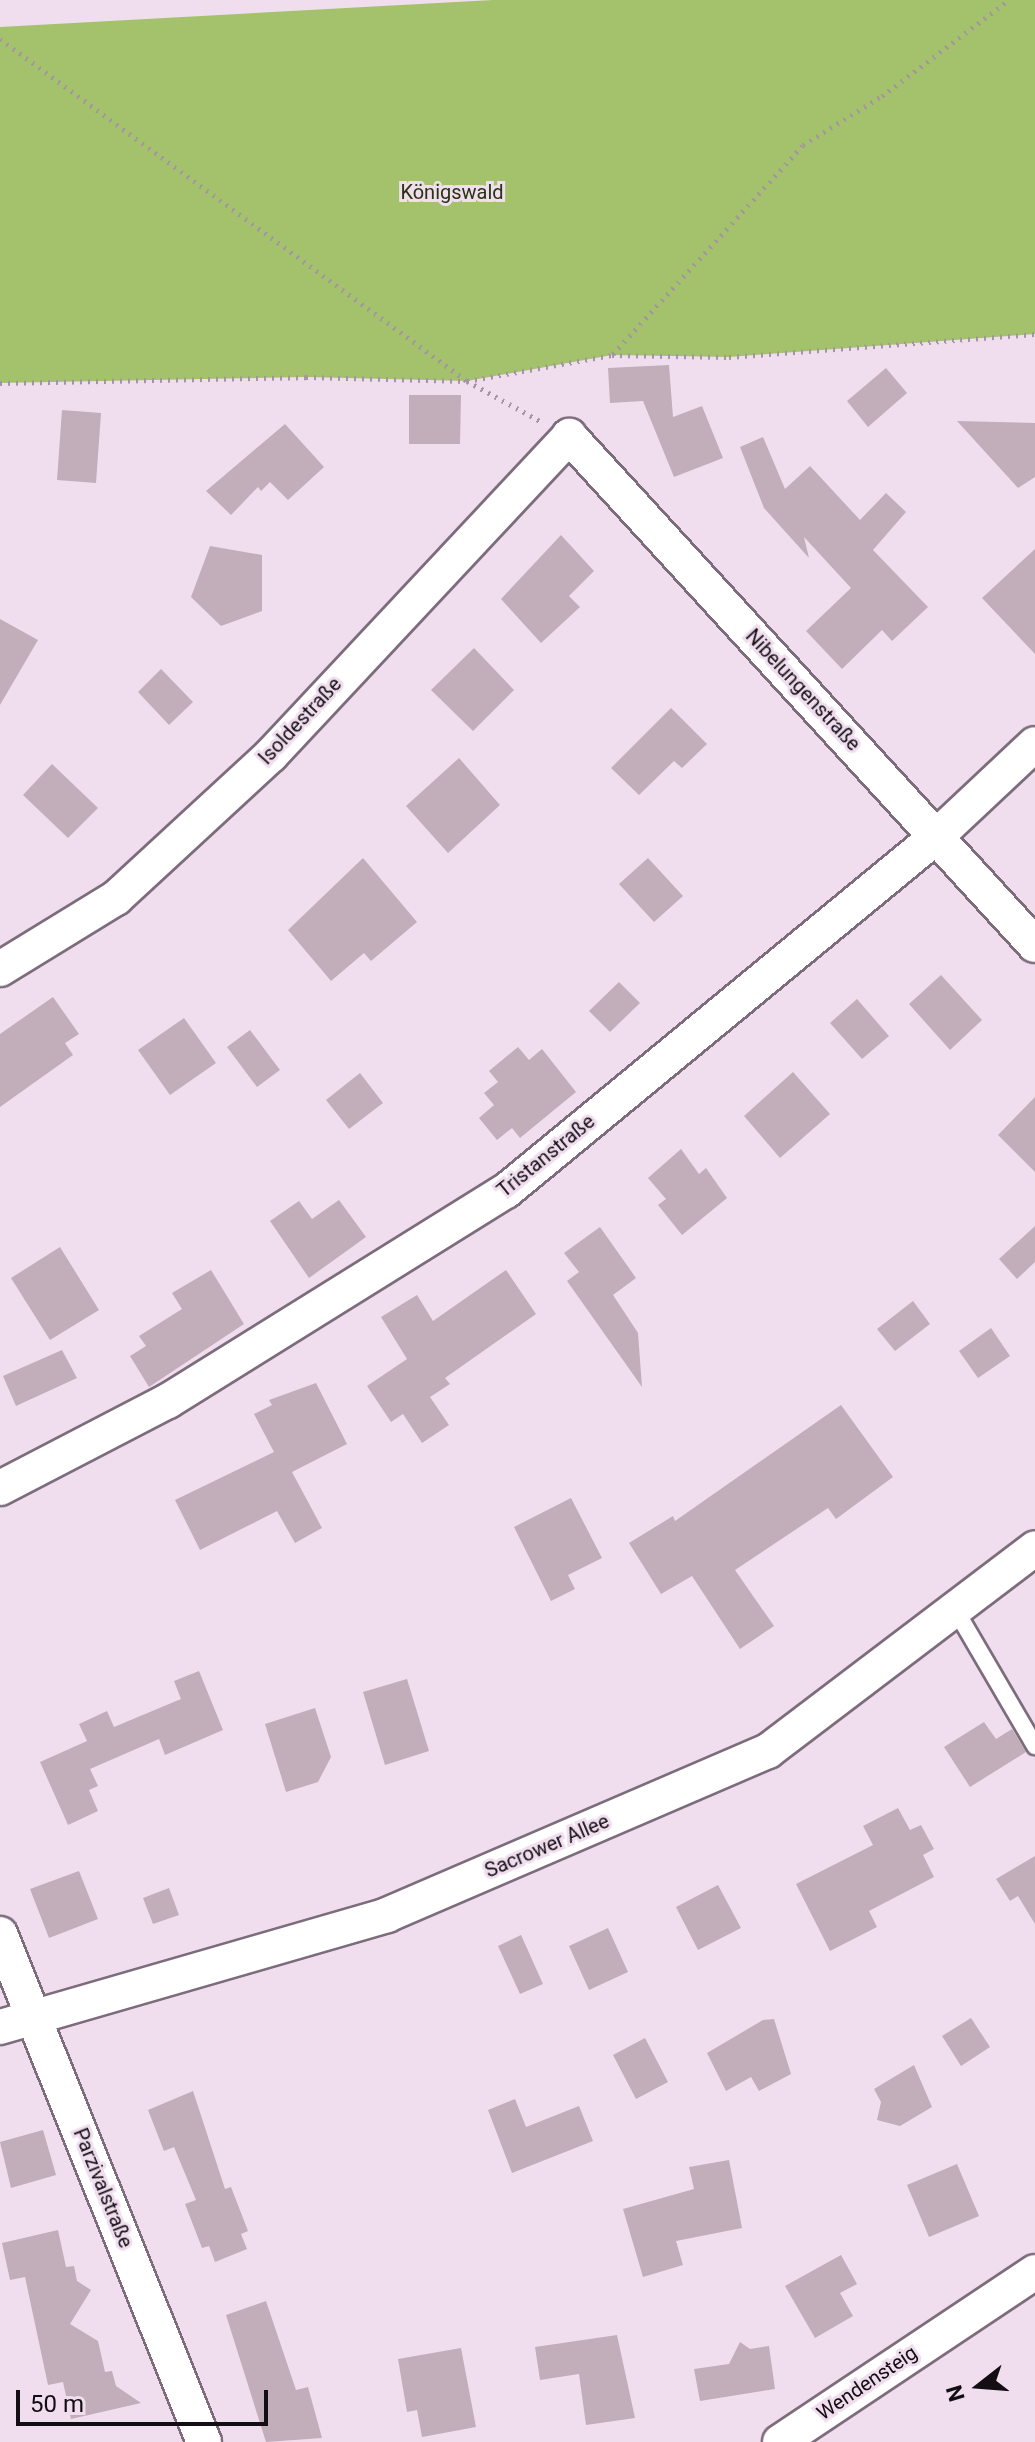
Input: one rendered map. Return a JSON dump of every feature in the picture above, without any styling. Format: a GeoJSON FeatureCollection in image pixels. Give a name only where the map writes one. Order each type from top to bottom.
{"type":"FeatureCollection","features":[{"type":"Feature","properties":{"kind":"street","name":"Nibelungenstraße"},"geometry":{"type":"LineString","coordinates":[[569,436],[1035,945]]}},
{"type":"Feature","properties":{"kind":"street","name":"Isoldestraße"},"geometry":{"type":"LineString","coordinates":[[0,969],[116,898],[271,755],[569,436]]}},
{"type":"Feature","properties":{"kind":"street","name":"Tristanstraße"},"geometry":{"type":"LineString","coordinates":[[0,1488],[168,1401],[506,1191],[937,836],[1035,744]]}},
{"type":"Feature","properties":{"kind":"street","name":"Sacrower Allee"},"geometry":{"type":"LineString","coordinates":[[0,2027],[387,1915],[768,1751],[1035,1548]]}},
{"type":"Feature","properties":{"kind":"street","name":"Parzivalstraße"},"geometry":{"type":"LineString","coordinates":[[0,1934],[204,2442]]}},
{"type":"Feature","properties":{"kind":"street","name":"Wendensteig"},"geometry":{"type":"LineString","coordinates":[[780,2442],[1035,2272]]}},
{"type":"Feature","properties":{"kind":"lane"},"geometry":{"type":"LineString","coordinates":[[955,1609],[1035,1746]]}},
{"type":"Feature","properties":{"kind":"path"},"geometry":{"type":"LineString","coordinates":[[612,355],[803,145],[882,96],[1009,0]]}},
{"type":"Feature","properties":{"kind":"path"},"geometry":{"type":"LineString","coordinates":[[0,39],[467,381],[569,436]]}},
{"type":"Feature","properties":{"kind":"path"},"geometry":{"type":"LineString","coordinates":[[0,383],[306,377],[467,381],[612,355],[729,357],[1035,334]]}},
{"type":"Feature","properties":{"kind":"green space","name":"Königswald"},"geometry":{"type":"Polygon","coordinates":[[[493,0],[1035,0],[1035,334],[729,357],[612,355],[467,381],[306,377],[0,383],[0,27],[493,0]]]}},
{"type":"Feature","properties":{"kind":"building"},"geometry":{"type":"Polygon","coordinates":[[[669,365],[673,417],[702,406],[723,458],[674,477],[643,401],[610,403],[608,368],[669,365]]]}},
{"type":"Feature","properties":{"kind":"building"},"geometry":{"type":"Polygon","coordinates":[[[886,368],[907,393],[868,427],[847,401],[886,368]]]}},
{"type":"Feature","properties":{"kind":"building"},"geometry":{"type":"Polygon","coordinates":[[[409,395],[461,395],[460,444],[409,444],[409,395]]]}},
{"type":"Feature","properties":{"kind":"building"},"geometry":{"type":"Polygon","coordinates":[[[62,410],[101,413],[96,483],[57,480],[62,410]]]}},
{"type":"Feature","properties":{"kind":"building"},"geometry":{"type":"Polygon","coordinates":[[[957,421],[1035,423],[1035,477],[1018,488],[957,421]]]}},
{"type":"Feature","properties":{"kind":"building"},"geometry":{"type":"Polygon","coordinates":[[[285,424],[324,467],[288,500],[270,482],[261,491],[258,487],[231,515],[206,491],[285,424]]]}},
{"type":"Feature","properties":{"kind":"building"},"geometry":{"type":"Polygon","coordinates":[[[763,437],[785,489],[810,466],[860,520],[886,493],[906,512],[873,550],[928,607],[892,641],[882,630],[842,669],[806,631],[851,588],[804,537],[809,558],[764,508],[740,447],[763,437]]]}},
{"type":"Feature","properties":{"kind":"building"},"geometry":{"type":"Polygon","coordinates":[[[561,535],[594,571],[569,596],[580,607],[541,643],[501,599],[561,535]]]}},
{"type":"Feature","properties":{"kind":"building"},"geometry":{"type":"Polygon","coordinates":[[[210,546],[262,555],[262,611],[221,626],[191,597],[210,546]]]}},
{"type":"Feature","properties":{"kind":"building"},"geometry":{"type":"Polygon","coordinates":[[[1035,549],[1035,654],[982,598],[1035,549]]]}},
{"type":"Feature","properties":{"kind":"building"},"geometry":{"type":"Polygon","coordinates":[[[0,619],[38,640],[0,705],[0,619]]]}},
{"type":"Feature","properties":{"kind":"building"},"geometry":{"type":"Polygon","coordinates":[[[474,648],[514,690],[473,731],[431,690],[474,648]]]}},
{"type":"Feature","properties":{"kind":"building"},"geometry":{"type":"Polygon","coordinates":[[[161,669],[193,702],[169,725],[138,692],[161,669]]]}},
{"type":"Feature","properties":{"kind":"building"},"geometry":{"type":"Polygon","coordinates":[[[671,708],[707,744],[682,768],[674,761],[639,795],[611,768],[671,708]]]}},
{"type":"Feature","properties":{"kind":"building"},"geometry":{"type":"Polygon","coordinates":[[[459,758],[500,805],[448,853],[406,806],[459,758]]]}},
{"type":"Feature","properties":{"kind":"building"},"geometry":{"type":"Polygon","coordinates":[[[52,764],[98,808],[68,838],[23,795],[52,764]]]}},
{"type":"Feature","properties":{"kind":"building"},"geometry":{"type":"Polygon","coordinates":[[[363,858],[417,922],[371,961],[364,953],[331,981],[288,930],[363,858]]]}},
{"type":"Feature","properties":{"kind":"building"},"geometry":{"type":"Polygon","coordinates":[[[648,858],[683,896],[654,922],[619,884],[648,858]]]}},
{"type":"Feature","properties":{"kind":"building"},"geometry":{"type":"Polygon","coordinates":[[[941,975],[982,1020],[950,1050],[909,1004],[941,975]]]}},
{"type":"Feature","properties":{"kind":"building"},"geometry":{"type":"Polygon","coordinates":[[[619,982],[640,1003],[610,1032],[589,1011],[619,982]]]}},
{"type":"Feature","properties":{"kind":"building"},"geometry":{"type":"Polygon","coordinates":[[[53,997],[79,1034],[65,1043],[73,1055],[0,1107],[0,1034],[53,997]]]}},
{"type":"Feature","properties":{"kind":"building"},"geometry":{"type":"Polygon","coordinates":[[[857,999],[889,1036],[862,1059],[830,1023],[857,999]]]}},
{"type":"Feature","properties":{"kind":"building"},"geometry":{"type":"Polygon","coordinates":[[[184,1018],[216,1063],[170,1095],[138,1050],[184,1018]]]}},
{"type":"Feature","properties":{"kind":"building"},"geometry":{"type":"Polygon","coordinates":[[[250,1030],[280,1070],[257,1087],[227,1047],[250,1030]]]}},
{"type":"Feature","properties":{"kind":"building"},"geometry":{"type":"Polygon","coordinates":[[[518,1047],[529,1060],[542,1049],[576,1092],[520,1138],[512,1128],[497,1140],[479,1118],[494,1105],[484,1093],[498,1082],[489,1071],[518,1047]]]}},
{"type":"Feature","properties":{"kind":"building"},"geometry":{"type":"Polygon","coordinates":[[[793,1072],[830,1114],[780,1158],[744,1116],[793,1072]]]}},
{"type":"Feature","properties":{"kind":"building"},"geometry":{"type":"Polygon","coordinates":[[[360,1073],[383,1103],[349,1129],[326,1100],[360,1073]]]}},
{"type":"Feature","properties":{"kind":"building"},"geometry":{"type":"Polygon","coordinates":[[[1035,1097],[1035,1172],[998,1135],[1035,1097]]]}},
{"type":"Feature","properties":{"kind":"building"},"geometry":{"type":"Polygon","coordinates":[[[681,1149],[699,1174],[706,1168],[727,1198],[682,1235],[658,1205],[666,1199],[648,1178],[681,1149]]]}},
{"type":"Feature","properties":{"kind":"building"},"geometry":{"type":"Polygon","coordinates":[[[339,1200],[366,1237],[309,1278],[270,1221],[299,1201],[312,1219],[339,1200]]]}},
{"type":"Feature","properties":{"kind":"building"},"geometry":{"type":"Polygon","coordinates":[[[1035,1226],[1035,1262],[1017,1279],[999,1259],[1035,1226]]]}},
{"type":"Feature","properties":{"kind":"building"},"geometry":{"type":"Polygon","coordinates":[[[600,1227],[636,1278],[613,1295],[638,1333],[642,1387],[567,1281],[579,1272],[564,1253],[600,1227]]]}},
{"type":"Feature","properties":{"kind":"building"},"geometry":{"type":"Polygon","coordinates":[[[60,1247],[99,1310],[50,1340],[11,1278],[60,1247]]]}},
{"type":"Feature","properties":{"kind":"building"},"geometry":{"type":"Polygon","coordinates":[[[211,1270],[244,1324],[149,1387],[130,1356],[146,1346],[139,1336],[182,1309],[172,1293],[211,1270]]]}},
{"type":"Feature","properties":{"kind":"building"},"geometry":{"type":"Polygon","coordinates":[[[506,1270],[536,1314],[445,1378],[450,1384],[430,1397],[449,1425],[422,1443],[403,1414],[391,1422],[367,1386],[407,1359],[381,1317],[417,1295],[433,1321],[506,1270]]]}},
{"type":"Feature","properties":{"kind":"building"},"geometry":{"type":"Polygon","coordinates":[[[913,1301],[930,1324],[895,1351],[877,1329],[913,1301]]]}},
{"type":"Feature","properties":{"kind":"building"},"geometry":{"type":"Polygon","coordinates":[[[991,1328],[1010,1356],[978,1378],[959,1351],[991,1328]]]}},
{"type":"Feature","properties":{"kind":"building"},"geometry":{"type":"Polygon","coordinates":[[[62,1350],[77,1378],[16,1406],[3,1376],[62,1350]]]}},
{"type":"Feature","properties":{"kind":"building"},"geometry":{"type":"Polygon","coordinates":[[[316,1383],[347,1444],[292,1472],[322,1528],[295,1543],[277,1511],[200,1550],[175,1500],[274,1452],[254,1414],[272,1405],[269,1400],[316,1383]]]}},
{"type":"Feature","properties":{"kind":"building"},"geometry":{"type":"Polygon","coordinates":[[[841,1405],[893,1477],[836,1519],[828,1508],[735,1570],[774,1626],[740,1649],[692,1576],[661,1594],[629,1543],[673,1516],[675,1521],[841,1405]]]}},
{"type":"Feature","properties":{"kind":"building"},"geometry":{"type":"Polygon","coordinates":[[[571,1498],[602,1558],[568,1575],[575,1589],[551,1601],[514,1527],[571,1498]]]}},
{"type":"Feature","properties":{"kind":"building"},"geometry":{"type":"Polygon","coordinates":[[[199,1671],[223,1730],[165,1755],[159,1739],[90,1769],[98,1786],[89,1790],[98,1811],[68,1825],[40,1762],[87,1741],[79,1724],[107,1711],[114,1727],[181,1699],[174,1681],[199,1671]]]}},
{"type":"Feature","properties":{"kind":"building"},"geometry":{"type":"Polygon","coordinates":[[[407,1679],[429,1751],[385,1765],[363,1692],[407,1679]]]}},
{"type":"Feature","properties":{"kind":"building"},"geometry":{"type":"Polygon","coordinates":[[[315,1708],[331,1757],[318,1782],[286,1792],[265,1724],[315,1708]]]}},
{"type":"Feature","properties":{"kind":"building"},"geometry":{"type":"Polygon","coordinates":[[[984,1722],[996,1739],[1012,1729],[1026,1752],[970,1787],[944,1747],[984,1722]]]}},
{"type":"Feature","properties":{"kind":"building"},"geometry":{"type":"Polygon","coordinates":[[[898,1808],[910,1830],[921,1825],[934,1849],[923,1855],[934,1877],[869,1911],[877,1927],[830,1951],[796,1884],[873,1845],[863,1826],[898,1808]]]}},
{"type":"Feature","properties":{"kind":"building"},"geometry":{"type":"Polygon","coordinates":[[[1035,1856],[1035,1924],[1018,1896],[1010,1901],[996,1879],[1035,1856]]]}},
{"type":"Feature","properties":{"kind":"building"},"geometry":{"type":"Polygon","coordinates":[[[79,1871],[98,1919],[49,1938],[30,1889],[79,1871]]]}},
{"type":"Feature","properties":{"kind":"building"},"geometry":{"type":"Polygon","coordinates":[[[718,1885],[741,1928],[698,1950],[676,1907],[718,1885]]]}},
{"type":"Feature","properties":{"kind":"building"},"geometry":{"type":"Polygon","coordinates":[[[169,1888],[179,1915],[153,1924],[143,1898],[169,1888]]]}},
{"type":"Feature","properties":{"kind":"building"},"geometry":{"type":"Polygon","coordinates":[[[608,1928],[628,1972],[589,1990],[569,1946],[608,1928]]]}},
{"type":"Feature","properties":{"kind":"building"},"geometry":{"type":"Polygon","coordinates":[[[521,1935],[543,1984],[520,1994],[498,1946],[521,1935]]]}},
{"type":"Feature","properties":{"kind":"building"},"geometry":{"type":"Polygon","coordinates":[[[971,2018],[990,2047],[961,2066],[942,2036],[971,2018]]]}},
{"type":"Feature","properties":{"kind":"building"},"geometry":{"type":"Polygon","coordinates":[[[774,2019],[791,2074],[759,2091],[751,2077],[726,2091],[707,2053],[763,2020],[774,2019]]]}},
{"type":"Feature","properties":{"kind":"building"},"geometry":{"type":"Polygon","coordinates":[[[645,2038],[668,2082],[636,2099],[613,2055],[645,2038]]]}},
{"type":"Feature","properties":{"kind":"building"},"geometry":{"type":"Polygon","coordinates":[[[914,2065],[932,2107],[900,2126],[877,2120],[881,2102],[874,2089],[914,2065]]]}},
{"type":"Feature","properties":{"kind":"building"},"geometry":{"type":"Polygon","coordinates":[[[193,2091],[225,2189],[231,2187],[248,2231],[241,2234],[247,2249],[215,2262],[209,2246],[202,2248],[185,2204],[196,2200],[174,2147],[164,2151],[148,2110],[193,2091]]]}},
{"type":"Feature","properties":{"kind":"building"},"geometry":{"type":"Polygon","coordinates":[[[515,2099],[526,2127],[579,2106],[593,2141],[512,2173],[488,2110],[515,2099]]]}},
{"type":"Feature","properties":{"kind":"building"},"geometry":{"type":"Polygon","coordinates":[[[43,2130],[56,2175],[11,2188],[0,2142],[43,2130]]]}},
{"type":"Feature","properties":{"kind":"building"},"geometry":{"type":"Polygon","coordinates":[[[729,2160],[742,2228],[676,2241],[683,2265],[643,2277],[623,2209],[694,2189],[689,2167],[729,2160]]]}},
{"type":"Feature","properties":{"kind":"building"},"geometry":{"type":"Polygon","coordinates":[[[957,2164],[979,2216],[929,2237],[907,2185],[957,2164]]]}},
{"type":"Feature","properties":{"kind":"building"},"geometry":{"type":"Polygon","coordinates":[[[58,2230],[66,2267],[74,2266],[77,2281],[91,2290],[70,2324],[98,2341],[105,2372],[112,2371],[116,2386],[141,2403],[71,2419],[63,2382],[48,2385],[25,2277],[10,2280],[2,2243],[58,2230]]]}},
{"type":"Feature","properties":{"kind":"building"},"geometry":{"type":"Polygon","coordinates":[[[841,2255],[857,2284],[840,2293],[853,2316],[815,2338],[785,2286],[841,2255]]]}},
{"type":"Feature","properties":{"kind":"building"},"geometry":{"type":"Polygon","coordinates":[[[266,2301],[296,2390],[308,2387],[322,2438],[266,2442],[226,2315],[266,2301]]]}},
{"type":"Feature","properties":{"kind":"building"},"geometry":{"type":"Polygon","coordinates":[[[617,2335],[635,2418],[586,2425],[579,2374],[540,2380],[535,2347],[617,2335]]]}},
{"type":"Feature","properties":{"kind":"building"},"geometry":{"type":"Polygon","coordinates":[[[740,2342],[750,2349],[769,2346],[775,2389],[700,2401],[694,2369],[729,2364],[740,2342]]]}},
{"type":"Feature","properties":{"kind":"building"},"geometry":{"type":"Polygon","coordinates":[[[461,2348],[476,2427],[422,2437],[417,2410],[407,2412],[398,2359],[461,2348]]]}}]}
